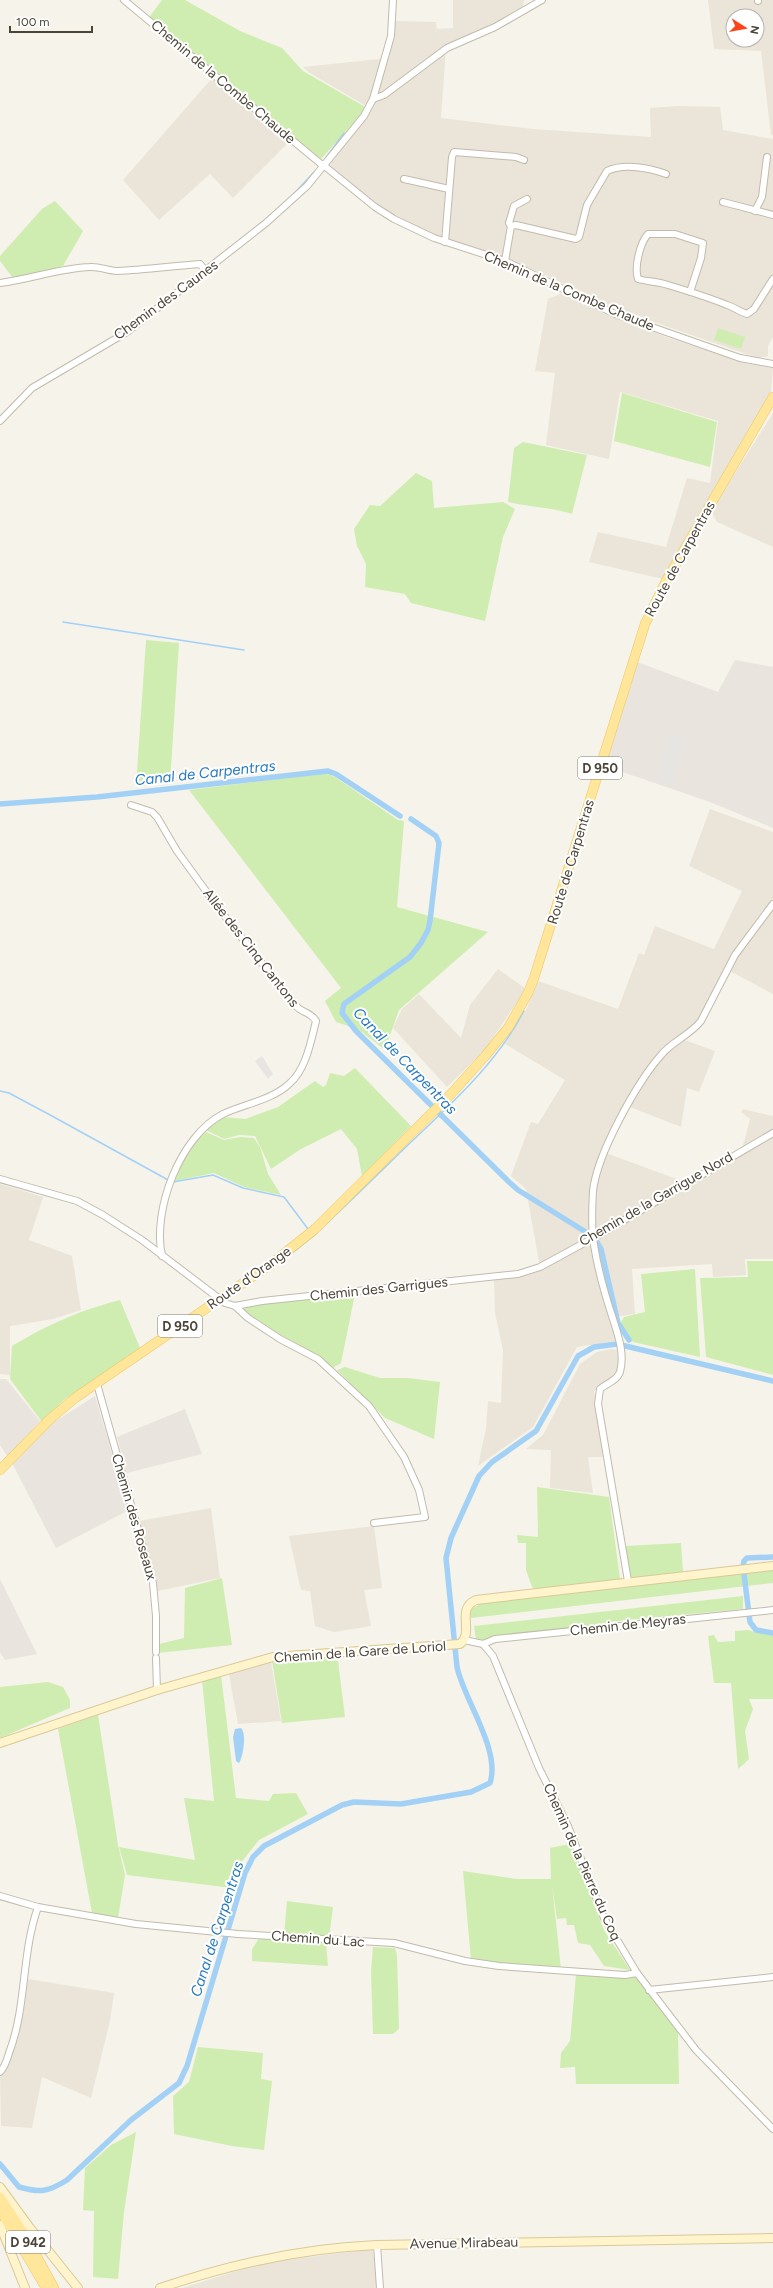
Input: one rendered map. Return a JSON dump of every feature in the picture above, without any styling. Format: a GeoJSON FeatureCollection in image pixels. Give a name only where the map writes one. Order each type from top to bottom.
{"type":"FeatureCollection","features":[{"type":"Feature","properties":{"kind":"main road","name":"Route de Carpentras"},"geometry":{"type":"LineString","coordinates":[[362,1182],[478,1064],[508,1028],[528,993],[645,624],[666,581],[773,397]]}},
{"type":"Feature","properties":{"kind":"main road","name":"Route d'Orange"},"geometry":{"type":"LineString","coordinates":[[0,1470],[49,1420],[75,1398],[294,1247],[315,1230],[362,1182]]}},
{"type":"Feature","properties":{"kind":"main road","name":"Chemin de la Gare de Loriol"},"geometry":{"type":"LineString","coordinates":[[0,1743],[157,1690],[273,1657],[289,1654],[454,1645],[464,1640],[466,1628],[465,1616],[468,1606],[476,1600],[626,1581],[773,1566]]}},
{"type":"Feature","properties":{"kind":"main road"},"geometry":{"type":"LineString","coordinates":[[0,2187],[30,2228],[78,2288]]}},
{"type":"Feature","properties":{"kind":"main road","name":"D 942"},"geometry":{"type":"LineString","coordinates":[[0,2197],[26,2237],[54,2288]]}},
{"type":"Feature","properties":{"kind":"main road"},"geometry":{"type":"LineString","coordinates":[[0,2210],[18,2237],[46,2288]]}},
{"type":"Feature","properties":{"kind":"main road"},"geometry":{"type":"LineString","coordinates":[[0,2225],[25,2288]]}},
{"type":"Feature","properties":{"kind":"main road","name":"Avenue Mirabeau"},"geometry":{"type":"LineString","coordinates":[[160,2288],[224,2268],[279,2255],[328,2248],[377,2245],[773,2238]]}},
{"type":"Feature","properties":{"kind":"street","name":"Chemin de la Combe Chaude"},"geometry":{"type":"LineString","coordinates":[[124,0],[322,165],[388,215],[445,242],[505,261],[615,314],[740,358],[773,364]]}},
{"type":"Feature","properties":{"kind":"street","name":"Chemin des Caunes"},"geometry":{"type":"LineString","coordinates":[[0,421],[36,385],[127,332],[282,210],[307,186],[322,165],[364,116],[374,99],[391,36],[393,0]]}},
{"type":"Feature","properties":{"kind":"street"},"geometry":{"type":"LineString","coordinates":[[374,99],[384,95],[447,48],[495,27],[542,0]]}},
{"type":"Feature","properties":{"kind":"street"},"geometry":{"type":"LineString","coordinates":[[445,242],[452,157],[454,152],[516,157],[524,160]]}},
{"type":"Feature","properties":{"kind":"street"},"geometry":{"type":"LineString","coordinates":[[755,210],[762,197],[767,157]]}},
{"type":"Feature","properties":{"kind":"street"},"geometry":{"type":"LineString","coordinates":[[511,226],[516,225],[576,239],[579,237],[586,205],[607,171],[623,167],[656,170],[666,174]]}},
{"type":"Feature","properties":{"kind":"street"},"geometry":{"type":"LineString","coordinates":[[404,179],[449,189]]}},
{"type":"Feature","properties":{"kind":"street"},"geometry":{"type":"LineString","coordinates":[[505,261],[511,226],[509,223],[514,206],[527,199]]}},
{"type":"Feature","properties":{"kind":"street"},"geometry":{"type":"LineString","coordinates":[[723,202],[773,215]]}},
{"type":"Feature","properties":{"kind":"street"},"geometry":{"type":"LineString","coordinates":[[690,292],[703,248],[703,243],[676,234],[648,234],[644,238],[636,272],[638,279],[647,282],[663,283],[747,314],[754,309],[773,279]]}},
{"type":"Feature","properties":{"kind":"street"},"geometry":{"type":"LineString","coordinates":[[0,282],[29,279],[70,269],[92,267],[113,271],[200,264],[205,270]]}},
{"type":"Feature","properties":{"kind":"street","name":"Chemin de la Combe Chaude"},"geometry":{"type":"LineString","coordinates":[[764,362],[773,359]]}},
{"type":"Feature","properties":{"kind":"street","name":"Allée des Cinq Cantons"},"geometry":{"type":"LineString","coordinates":[[131,805],[152,812],[157,817],[176,851],[219,909],[300,1011],[310,1014],[316,1021],[304,1062],[289,1084],[270,1095],[221,1115],[197,1133],[189,1145],[172,1175],[160,1225],[159,1245],[162,1256]]}},
{"type":"Feature","properties":{"kind":"street"},"geometry":{"type":"LineString","coordinates":[[626,1581],[598,1404],[600,1389],[615,1380],[619,1374],[620,1342],[593,1238],[593,1191],[597,1173],[625,1112],[646,1074],[672,1044],[694,1029],[701,1021],[736,955],[773,904]]}},
{"type":"Feature","properties":{"kind":"street","name":"Chemin de la Garrigue Nord"},"geometry":{"type":"LineString","coordinates":[[540,1267],[593,1238],[773,1132]]}},
{"type":"Feature","properties":{"kind":"street","name":"Chemin des Garrigues"},"geometry":{"type":"LineString","coordinates":[[0,1179],[77,1200],[122,1227],[218,1300],[235,1306],[262,1301],[518,1274],[540,1267]]}},
{"type":"Feature","properties":{"kind":"street"},"geometry":{"type":"LineString","coordinates":[[235,1306],[248,1318],[318,1359],[369,1406],[404,1457],[419,1490],[425,1517],[374,1523]]}},
{"type":"Feature","properties":{"kind":"street","name":"Chemin des Roseaux"},"geometry":{"type":"LineString","coordinates":[[96,1384],[153,1583],[156,1616],[157,1690]]}},
{"type":"Feature","properties":{"kind":"street","name":"Chemin de Meyras"},"geometry":{"type":"LineString","coordinates":[[483,1644],[495,1639],[773,1610]]}},
{"type":"Feature","properties":{"kind":"street"},"geometry":{"type":"LineString","coordinates":[[464,1640],[483,1644]]}},
{"type":"Feature","properties":{"kind":"street","name":"Chemin de la Pierre du Coq"},"geometry":{"type":"LineString","coordinates":[[483,1644],[493,1656],[502,1676],[539,1768],[577,1848],[604,1918],[636,1973],[696,2050],[773,2129]]}},
{"type":"Feature","properties":{"kind":"street","name":"Chemin du Lac"},"geometry":{"type":"LineString","coordinates":[[0,1896],[38,1907],[116,1921],[226,1932],[394,1943],[465,1962],[499,1966],[625,1975],[636,1973]]}},
{"type":"Feature","properties":{"kind":"street"},"geometry":{"type":"LineString","coordinates":[[0,2072],[16,2037],[22,2002],[31,1926],[38,1907]]}},
{"type":"Feature","properties":{"kind":"street"},"geometry":{"type":"LineString","coordinates":[[649,1990],[773,1977]]}},
{"type":"Feature","properties":{"kind":"street"},"geometry":{"type":"LineString","coordinates":[[377,2245],[380,2288]]}},
{"type":"Feature","properties":{"kind":"shaded area"},"geometry":{"type":"Polygon","coordinates":[[[453,0],[524,0],[523,8],[489,27],[446,47],[441,118],[533,129],[651,137],[650,108],[678,106],[720,107],[723,130],[773,139],[773,337],[768,346],[768,356],[758,358],[619,310],[539,272],[435,236],[377,205],[344,177],[330,168],[331,161],[371,109],[310,73],[303,67],[389,58],[395,21],[436,22],[437,29],[453,28],[453,0]]]}},
{"type":"Feature","properties":{"kind":"shaded area"},"geometry":{"type":"Polygon","coordinates":[[[708,0],[773,0],[773,135],[771,135],[761,51],[714,49],[708,0]]]}},
{"type":"Feature","properties":{"kind":"shaded area"},"geometry":{"type":"Polygon","coordinates":[[[213,77],[290,141],[233,198],[210,174],[159,220],[123,180],[213,77]]]}},
{"type":"Feature","properties":{"kind":"shaded area"},"geometry":{"type":"Polygon","coordinates":[[[563,293],[609,316],[666,337],[748,364],[773,368],[771,392],[663,579],[589,562],[598,532],[666,547],[687,478],[710,483],[718,421],[620,392],[609,459],[546,445],[555,373],[535,371],[548,299],[563,293]]]}},
{"type":"Feature","properties":{"kind":"shaded area"},"geometry":{"type":"Polygon","coordinates":[[[773,413],[773,547],[717,522],[711,511],[773,413]]]}},
{"type":"Feature","properties":{"kind":"shaded area"},"geometry":{"type":"Polygon","coordinates":[[[735,660],[773,667],[773,828],[710,802],[605,766],[637,662],[718,692],[735,660]]]}},
{"type":"Feature","properties":{"kind":"shaded area"},"geometry":{"type":"Polygon","coordinates":[[[669,733],[689,739],[672,785],[655,780],[669,733]]]}},
{"type":"Feature","properties":{"kind":"shaded area"},"geometry":{"type":"Polygon","coordinates":[[[710,809],[773,832],[773,994],[726,969],[698,1020],[679,1038],[715,1051],[699,1092],[687,1088],[681,1127],[630,1107],[606,1153],[690,1184],[741,1153],[750,1119],[741,1112],[743,1109],[773,1116],[773,1259],[745,1259],[746,1275],[713,1277],[712,1264],[632,1269],[635,1314],[614,1317],[617,1341],[577,1347],[533,1427],[478,1466],[486,1428],[488,1401],[501,1403],[503,1350],[495,1313],[494,1278],[540,1268],[526,1189],[511,1176],[531,1122],[538,1124],[565,1080],[505,1044],[526,1010],[538,981],[618,1009],[639,953],[644,955],[655,926],[714,949],[742,891],[689,866],[710,809]]]}},
{"type":"Feature","properties":{"kind":"shaded area"},"geometry":{"type":"Polygon","coordinates":[[[498,969],[526,989],[484,1051],[447,1087],[393,1028],[402,1009],[419,994],[461,1038],[470,1005],[498,969]]]}},
{"type":"Feature","properties":{"kind":"shaded area"},"geometry":{"type":"Polygon","coordinates":[[[262,1056],[273,1074],[268,1079],[255,1061],[262,1056]]]}},
{"type":"Feature","properties":{"kind":"shaded area"},"geometry":{"type":"Polygon","coordinates":[[[0,1184],[43,1197],[29,1240],[72,1256],[81,1310],[53,1319],[10,1326],[10,1375],[0,1374],[0,1184]]]}},
{"type":"Feature","properties":{"kind":"shaded area"},"geometry":{"type":"Polygon","coordinates":[[[611,1349],[617,1350],[619,1367],[617,1373],[614,1378],[594,1391],[603,1457],[588,1457],[593,1493],[550,1488],[551,1450],[526,1449],[543,1435],[580,1364],[597,1352],[611,1349]]]}},
{"type":"Feature","properties":{"kind":"shaded area"},"geometry":{"type":"Polygon","coordinates":[[[0,1379],[6,1379],[40,1421],[8,1457],[0,1445],[0,1379]]]}},
{"type":"Feature","properties":{"kind":"shaded area"},"geometry":{"type":"Polygon","coordinates":[[[95,1396],[129,1510],[56,1548],[12,1463],[51,1424],[95,1396]]]}},
{"type":"Feature","properties":{"kind":"shaded area"},"geometry":{"type":"Polygon","coordinates":[[[185,1409],[202,1454],[127,1473],[117,1437],[185,1409]]]}},
{"type":"Feature","properties":{"kind":"shaded area"},"geometry":{"type":"Polygon","coordinates":[[[211,1508],[220,1578],[158,1591],[139,1521],[211,1508]]]}},
{"type":"Feature","properties":{"kind":"shaded area"},"geometry":{"type":"Polygon","coordinates":[[[374,1526],[382,1588],[364,1590],[371,1626],[334,1632],[315,1626],[310,1591],[301,1590],[289,1536],[374,1526]]]}},
{"type":"Feature","properties":{"kind":"shaded area"},"geometry":{"type":"Polygon","coordinates":[[[0,1579],[37,1654],[5,1660],[0,1652],[0,1579]]]}},
{"type":"Feature","properties":{"kind":"shaded area"},"geometry":{"type":"Polygon","coordinates":[[[271,1662],[281,1721],[238,1724],[229,1674],[271,1662]]]}},
{"type":"Feature","properties":{"kind":"shaded area"},"geometry":{"type":"Polygon","coordinates":[[[28,1979],[114,1993],[110,2021],[91,2098],[42,2077],[32,2128],[1,2126],[0,2074],[6,2070],[17,2042],[23,2015],[28,1979]]]}},
{"type":"Feature","properties":{"kind":"shaded area"},"geometry":{"type":"Polygon","coordinates":[[[373,2249],[377,2288],[182,2288],[262,2263],[373,2249]]]}},
{"type":"Feature","properties":{"kind":"green space"},"geometry":{"type":"Polygon","coordinates":[[[162,0],[185,0],[240,31],[282,48],[303,71],[367,108],[321,159],[152,21],[150,16],[162,0]]]}},
{"type":"Feature","properties":{"kind":"green space"},"geometry":{"type":"Polygon","coordinates":[[[55,201],[83,231],[63,266],[29,277],[13,278],[0,261],[0,256],[42,209],[55,201]]]}},
{"type":"Feature","properties":{"kind":"green space"},"geometry":{"type":"Polygon","coordinates":[[[718,328],[745,337],[741,349],[714,340],[718,328]]]}},
{"type":"Feature","properties":{"kind":"green space"},"geometry":{"type":"Polygon","coordinates":[[[622,393],[717,422],[710,467],[614,441],[622,393]]]}},
{"type":"Feature","properties":{"kind":"green space"},"geometry":{"type":"Polygon","coordinates":[[[523,442],[587,455],[572,514],[508,502],[514,448],[523,442]]]}},
{"type":"Feature","properties":{"kind":"green space"},"geometry":{"type":"Polygon","coordinates":[[[416,473],[432,481],[434,508],[503,502],[515,509],[503,537],[485,621],[411,603],[405,594],[365,587],[366,564],[357,546],[354,529],[370,505],[380,506],[416,473]]]}},
{"type":"Feature","properties":{"kind":"green space"},"geometry":{"type":"Polygon","coordinates":[[[146,640],[179,643],[170,783],[136,786],[146,640]]]}},
{"type":"Feature","properties":{"kind":"green space"},"geometry":{"type":"Polygon","coordinates":[[[327,773],[398,820],[404,821],[397,907],[488,932],[399,1010],[385,1050],[358,1029],[336,1022],[325,1001],[341,988],[189,790],[327,773]]]}},
{"type":"Feature","properties":{"kind":"green space"},"geometry":{"type":"Polygon","coordinates":[[[355,1068],[411,1126],[362,1176],[357,1149],[341,1129],[301,1149],[271,1169],[255,1136],[239,1135],[224,1139],[206,1130],[223,1117],[245,1119],[278,1107],[315,1081],[323,1087],[326,1085],[330,1073],[344,1076],[355,1068]]]}},
{"type":"Feature","properties":{"kind":"green space"},"geometry":{"type":"Polygon","coordinates":[[[206,1132],[224,1140],[240,1137],[254,1138],[260,1147],[268,1174],[281,1195],[244,1187],[214,1173],[175,1181],[187,1154],[206,1132]]]}},
{"type":"Feature","properties":{"kind":"green space"},"geometry":{"type":"Polygon","coordinates":[[[747,1261],[773,1261],[773,1375],[706,1357],[700,1278],[748,1277],[747,1261]]]}},
{"type":"Feature","properties":{"kind":"green space"},"geometry":{"type":"Polygon","coordinates":[[[695,1269],[700,1357],[633,1342],[620,1324],[624,1317],[645,1312],[641,1274],[695,1269]]]}},
{"type":"Feature","properties":{"kind":"green space"},"geometry":{"type":"Polygon","coordinates":[[[355,1294],[341,1363],[333,1368],[312,1352],[265,1326],[244,1310],[246,1306],[355,1294]]]}},
{"type":"Feature","properties":{"kind":"green space"},"geometry":{"type":"Polygon","coordinates":[[[120,1300],[140,1348],[64,1400],[42,1422],[10,1379],[12,1346],[64,1319],[120,1300]]]}},
{"type":"Feature","properties":{"kind":"green space"},"geometry":{"type":"Polygon","coordinates":[[[345,1367],[380,1378],[408,1378],[440,1382],[434,1439],[385,1418],[337,1370],[345,1367]]]}},
{"type":"Feature","properties":{"kind":"green space"},"geometry":{"type":"Polygon","coordinates":[[[537,1487],[609,1497],[620,1579],[538,1590],[532,1587],[526,1570],[526,1543],[518,1543],[517,1535],[538,1537],[537,1487]]]}},
{"type":"Feature","properties":{"kind":"green space"},"geometry":{"type":"Polygon","coordinates":[[[681,1543],[683,1572],[629,1579],[625,1546],[681,1543]]]}},
{"type":"Feature","properties":{"kind":"green space"},"geometry":{"type":"Polygon","coordinates":[[[773,1569],[773,1583],[471,1618],[470,1610],[480,1604],[685,1577],[773,1569]]]}},
{"type":"Feature","properties":{"kind":"green space"},"geometry":{"type":"Polygon","coordinates":[[[222,1578],[232,1645],[158,1653],[159,1644],[184,1638],[185,1588],[222,1578]]]}},
{"type":"Feature","properties":{"kind":"green space"},"geometry":{"type":"Polygon","coordinates":[[[743,1596],[743,1609],[617,1621],[484,1641],[476,1640],[474,1626],[743,1596]]]}},
{"type":"Feature","properties":{"kind":"green space"},"geometry":{"type":"Polygon","coordinates":[[[749,1630],[756,1633],[773,1632],[773,1699],[749,1699],[753,1709],[745,1731],[749,1759],[738,1769],[731,1683],[714,1683],[708,1636],[714,1635],[718,1642],[735,1641],[735,1631],[749,1630]]]}},
{"type":"Feature","properties":{"kind":"green space"},"geometry":{"type":"Polygon","coordinates":[[[305,1656],[338,1661],[345,1717],[282,1723],[272,1661],[305,1656]]]}},
{"type":"Feature","properties":{"kind":"green space"},"geometry":{"type":"Polygon","coordinates":[[[221,1675],[236,1798],[269,1801],[273,1794],[296,1793],[308,1814],[259,1840],[240,1864],[232,1888],[127,1875],[119,1847],[195,1860],[184,1798],[214,1801],[202,1680],[221,1675]]]}},
{"type":"Feature","properties":{"kind":"green space"},"geometry":{"type":"Polygon","coordinates":[[[48,1682],[63,1687],[70,1700],[70,1708],[0,1738],[0,1687],[48,1682]]]}},
{"type":"Feature","properties":{"kind":"green space"},"geometry":{"type":"Polygon","coordinates":[[[98,1715],[118,1845],[125,1875],[118,1918],[92,1913],[58,1729],[98,1715]]]}},
{"type":"Feature","properties":{"kind":"green space"},"geometry":{"type":"Polygon","coordinates":[[[570,1844],[604,1930],[630,1970],[604,1966],[590,1945],[578,1943],[574,1925],[567,1925],[566,1918],[557,1919],[552,1885],[561,1969],[471,1960],[463,1871],[517,1879],[551,1879],[550,1848],[570,1844]]]}},
{"type":"Feature","properties":{"kind":"green space"},"geometry":{"type":"Polygon","coordinates":[[[287,1901],[333,1907],[329,1938],[284,1935],[287,1901]]]}},
{"type":"Feature","properties":{"kind":"green space"},"geometry":{"type":"Polygon","coordinates":[[[260,1937],[326,1942],[328,1966],[252,1961],[252,1949],[260,1937]]]}},
{"type":"Feature","properties":{"kind":"green space"},"geometry":{"type":"Polygon","coordinates":[[[373,1947],[395,1948],[397,1955],[399,2029],[393,2034],[373,2034],[371,1971],[373,1947]]]}},
{"type":"Feature","properties":{"kind":"green space"},"geometry":{"type":"Polygon","coordinates":[[[576,1975],[634,1977],[640,1981],[678,2032],[679,2084],[576,2084],[575,2067],[560,2068],[561,2053],[570,2041],[576,1975]]]}},
{"type":"Feature","properties":{"kind":"green space"},"geometry":{"type":"Polygon","coordinates":[[[198,2047],[263,2053],[261,2079],[272,2081],[264,2150],[232,2146],[174,2134],[173,2096],[189,2082],[198,2047]]]}},
{"type":"Feature","properties":{"kind":"green space"},"geometry":{"type":"Polygon","coordinates":[[[136,2132],[124,2212],[118,2279],[93,2277],[94,2211],[83,2210],[85,2168],[111,2145],[136,2132]]]}},
{"type":"Feature","properties":{"kind":"water"},"geometry":{"type":"Polygon","coordinates":[[[241,1728],[244,1735],[244,1740],[243,1751],[239,1763],[236,1761],[233,1737],[235,1729],[241,1728]]]}},
{"type":"Feature","properties":{"kind":"waterway"},"geometry":{"type":"LineString","coordinates":[[325,159],[344,133]]}},
{"type":"Feature","properties":{"kind":"waterway"},"geometry":{"type":"LineString","coordinates":[[291,197],[314,172]]}},
{"type":"Feature","properties":{"kind":"waterway"},"geometry":{"type":"LineString","coordinates":[[63,622],[244,650]]}},
{"type":"Feature","properties":{"kind":"waterway","name":"Canal de Carpentras"},"geometry":{"type":"LineString","coordinates":[[0,804],[97,797],[328,771],[336,774],[400,816]]}},
{"type":"Feature","properties":{"kind":"waterway","name":"Canal de Carpentras"},"geometry":{"type":"LineString","coordinates":[[411,819],[436,836],[439,843],[428,930],[421,943],[410,957],[344,1004],[342,1013],[356,1031],[509,1182],[518,1190],[589,1234]]}},
{"type":"Feature","properties":{"kind":"waterway"},"geometry":{"type":"LineString","coordinates":[[326,1224],[441,1114],[472,1082],[501,1048],[524,1011]]}},
{"type":"Feature","properties":{"kind":"waterway"},"geometry":{"type":"LineString","coordinates":[[0,1091],[9,1093],[170,1181]]}},
{"type":"Feature","properties":{"kind":"waterway"},"geometry":{"type":"LineString","coordinates":[[173,1182],[213,1175],[243,1188],[284,1197],[308,1229]]}},
{"type":"Feature","properties":{"kind":"waterway"},"geometry":{"type":"LineString","coordinates":[[286,1258],[316,1234]]}},
{"type":"Feature","properties":{"kind":"waterway","name":"Canal de Carpentras"},"geometry":{"type":"LineString","coordinates":[[597,1242],[601,1249],[618,1323],[629,1340]]}},
{"type":"Feature","properties":{"kind":"waterway","name":"Canal de Carpentras"},"geometry":{"type":"LineString","coordinates":[[0,2164],[19,2187],[38,2191],[54,2187],[67,2180],[131,2120],[179,2083],[187,2066],[245,1873],[253,1857],[264,1846],[342,1805],[354,1802],[401,1804],[471,1792],[490,1783],[492,1770],[486,1740],[457,1667],[446,1558],[451,1538],[479,1476],[492,1462],[536,1431],[578,1356],[594,1347],[617,1344],[773,1381]]}},
{"type":"Feature","properties":{"kind":"waterway","name":"Canal de Carpentras"},"geometry":{"type":"LineString","coordinates":[[773,1557],[747,1558],[744,1561],[743,1566],[750,1622],[756,1630],[773,1633]]}}]}
